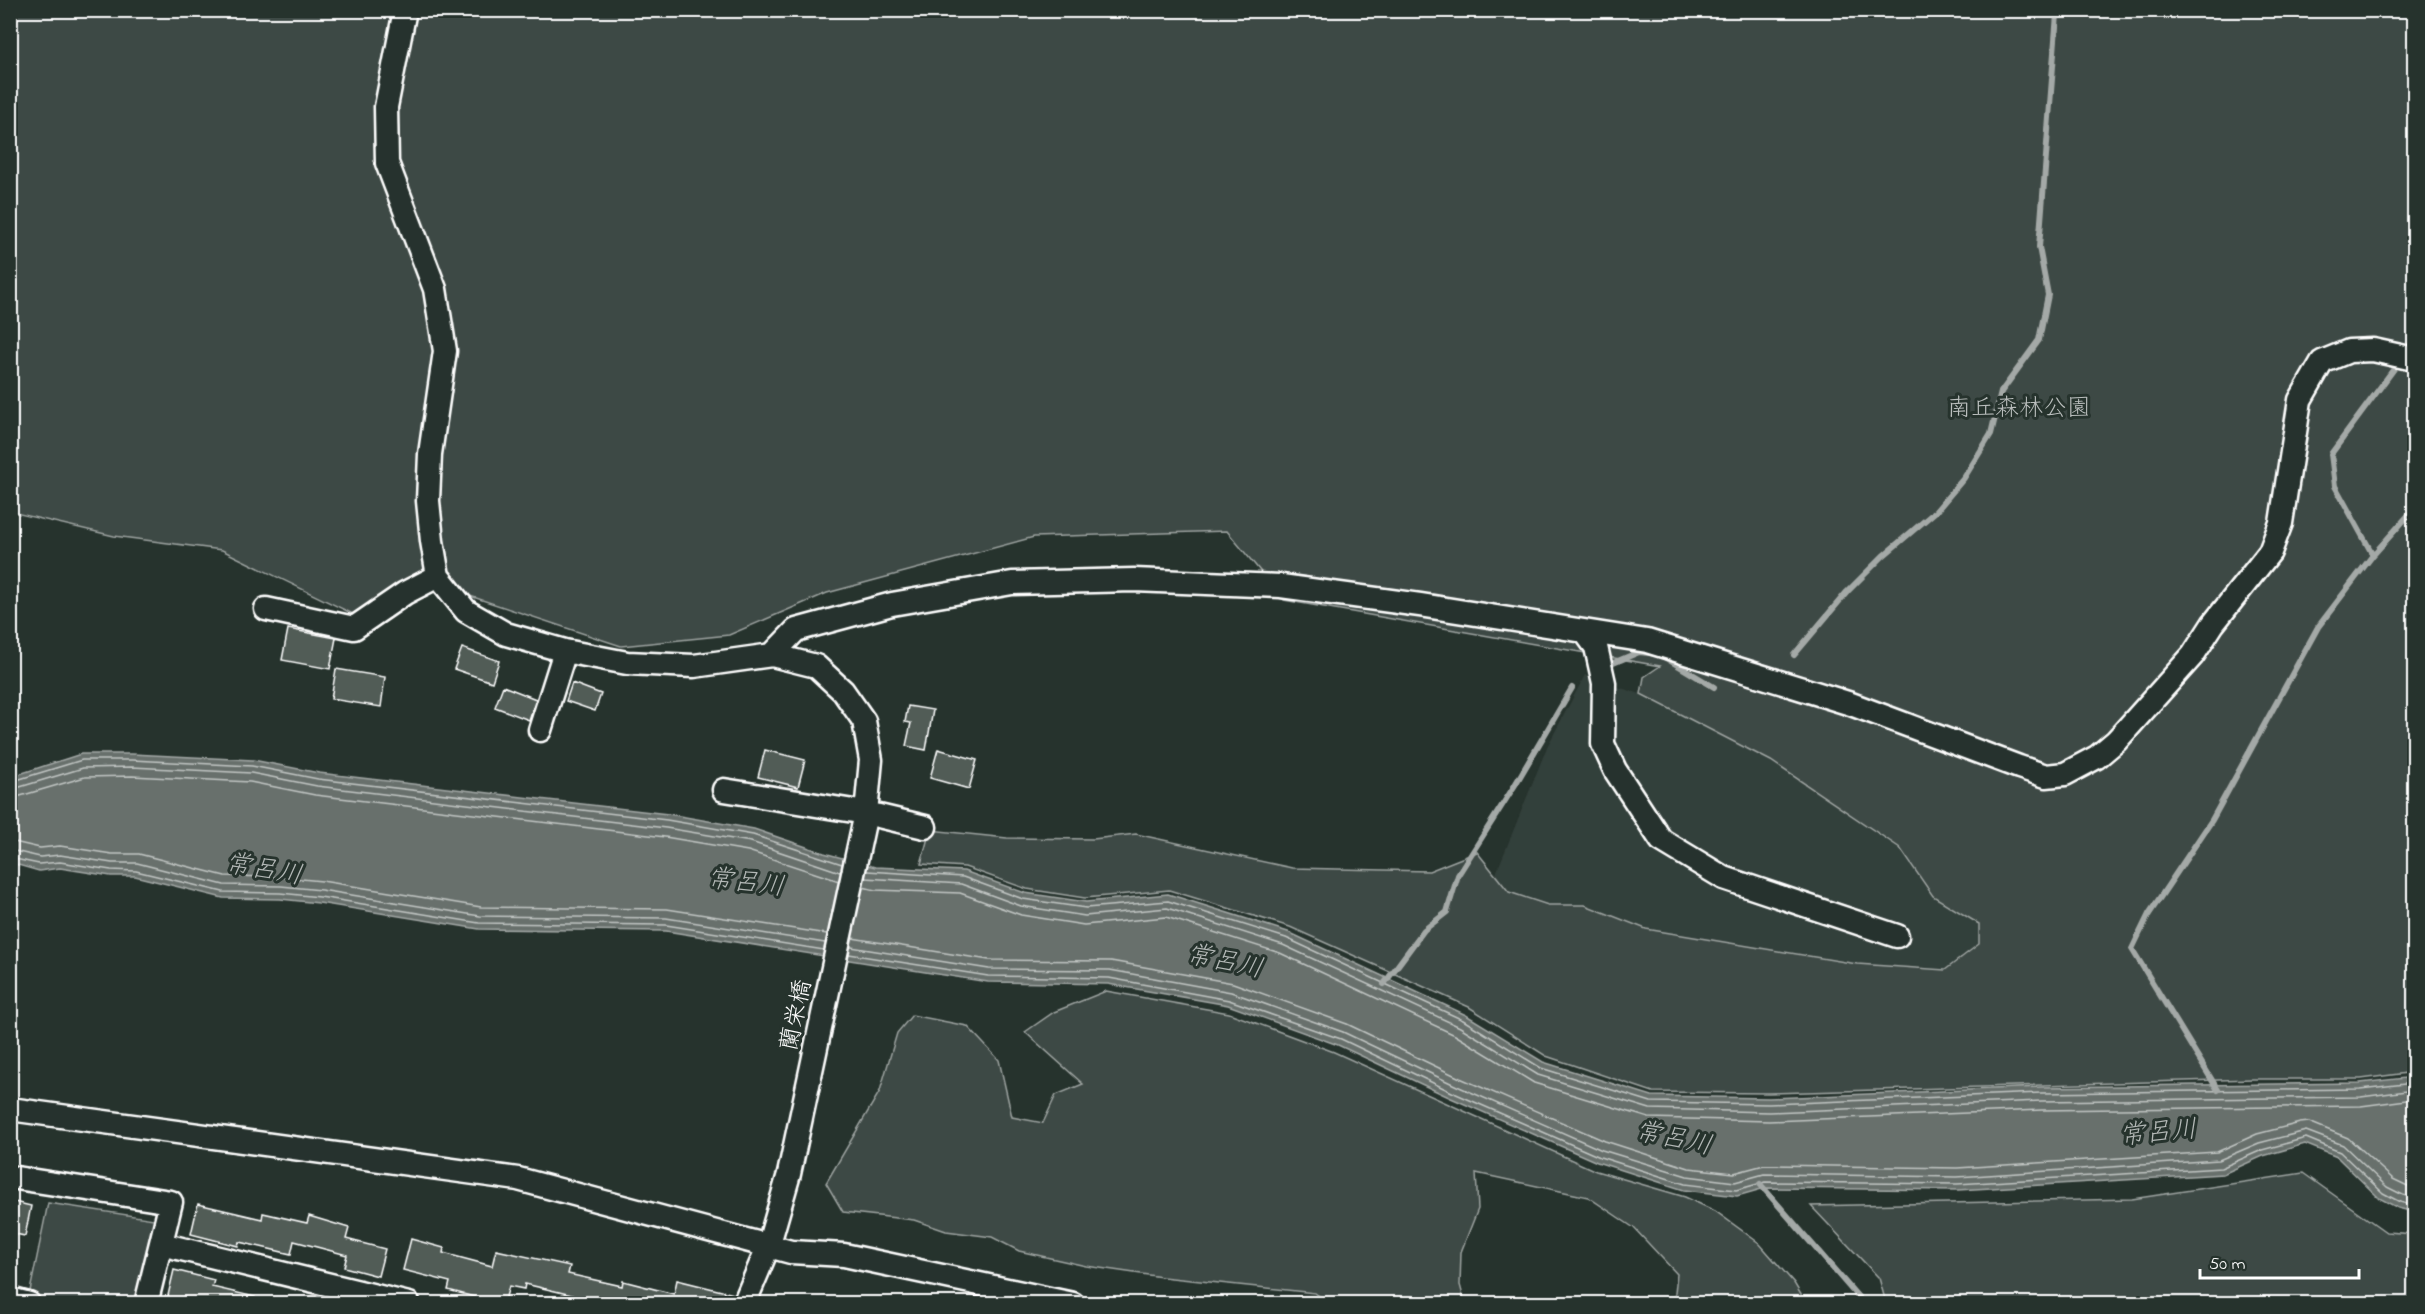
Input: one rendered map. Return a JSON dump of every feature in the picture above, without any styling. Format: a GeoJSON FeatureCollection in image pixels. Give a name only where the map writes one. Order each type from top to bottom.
{"type":"FeatureCollection","features":[{"type":"Feature","properties":{"kind":"street"},"geometry":{"type":"LineString","coordinates":[[405,10],[386,107],[387,163],[435,289],[445,351],[430,454],[428,501],[438,576],[466,611],[506,634],[565,651],[627,663],[694,666],[772,655],[796,630],[892,604],[1012,583],[1134,580],[1281,586],[1647,641],[1851,704],[2046,776],[2065,774],[2097,757],[2143,713],[2193,655],[2213,624],[2271,552],[2282,524],[2300,400],[2322,362],[2349,351],[2373,350],[2415,359]]}},
{"type":"Feature","properties":{"kind":"street"},"geometry":{"type":"LineString","coordinates":[[266,609],[354,628],[405,593],[438,576]]}},
{"type":"Feature","properties":{"kind":"street"},"geometry":{"type":"LineString","coordinates":[[1585,632],[1596,647],[1604,683],[1603,744],[1615,770],[1661,840],[1724,878],[1897,936]]}},
{"type":"Feature","properties":{"kind":"street"},"geometry":{"type":"LineString","coordinates":[[540,730],[565,651]]}},
{"type":"Feature","properties":{"kind":"street","name":"蘭栄橋"},"geometry":{"type":"LineString","coordinates":[[744,1304],[768,1247],[789,1174],[864,819],[871,760],[864,721],[843,692],[816,666],[772,655]]}},
{"type":"Feature","properties":{"kind":"street"},"geometry":{"type":"LineString","coordinates":[[724,790],[864,819],[925,827]]}},
{"type":"Feature","properties":{"kind":"street"},"geometry":{"type":"LineString","coordinates":[[10,1108],[518,1179],[768,1247],[791,1252],[844,1255],[1074,1304]]}},
{"type":"Feature","properties":{"kind":"street"},"geometry":{"type":"LineString","coordinates":[[10,1177],[171,1202],[146,1304]]}},
{"type":"Feature","properties":{"kind":"street"},"geometry":{"type":"LineString","coordinates":[[161,1244],[409,1304]]}},
{"type":"Feature","properties":{"kind":"street"},"geometry":{"type":"LineString","coordinates":[[10,1299],[29,1304]]}},
{"type":"Feature","properties":{"kind":"shaded area"},"geometry":{"type":"Polygon","coordinates":[[[1585,675],[1641,694],[1771,761],[1900,848],[1933,896],[1979,924],[1979,944],[1945,970],[1857,964],[1646,929],[1585,905],[1548,905],[1509,892],[1495,876],[1547,747],[1585,675]]]}},
{"type":"Feature","properties":{"kind":"green space","name":"南丘森林公園"},"geometry":{"type":"Polygon","coordinates":[[[11,11],[2414,11],[2414,1072],[2361,1079],[2253,1079],[1769,1093],[1653,1092],[1546,1056],[1469,1007],[1290,927],[1169,890],[1085,898],[1027,889],[965,867],[921,864],[930,830],[1007,838],[1093,839],[1136,834],[1292,868],[1429,871],[1477,852],[1509,892],[1548,905],[1585,905],[1646,929],[1857,964],[1945,970],[1979,944],[1979,924],[1933,896],[1900,848],[1771,761],[1641,694],[1644,677],[1660,666],[1284,600],[1227,531],[1034,537],[827,593],[729,635],[621,646],[464,594],[400,584],[357,616],[222,550],[114,536],[11,512],[11,11]]]}},
{"type":"Feature","properties":{"kind":"green space"},"geometry":{"type":"Polygon","coordinates":[[[1106,991],[1229,1013],[1334,1052],[1596,1171],[1685,1197],[1715,1211],[1759,1243],[1794,1283],[1806,1303],[1674,1303],[1677,1274],[1634,1228],[1588,1197],[1476,1173],[1478,1209],[1461,1252],[1460,1285],[1465,1303],[1329,1303],[1315,1293],[1162,1277],[1086,1266],[1019,1251],[992,1237],[946,1231],[914,1220],[843,1212],[826,1183],[880,1091],[897,1033],[912,1015],[967,1026],[999,1060],[1012,1117],[1043,1123],[1056,1095],[1083,1084],[1025,1032],[1054,1012],[1106,991]]]}},
{"type":"Feature","properties":{"kind":"green space"},"geometry":{"type":"Polygon","coordinates":[[[2303,1173],[2386,1232],[2414,1234],[2414,1303],[1886,1303],[1879,1278],[1811,1206],[2132,1199],[2303,1173]]]}},
{"type":"Feature","properties":{"kind":"green space"},"geometry":{"type":"Polygon","coordinates":[[[48,1203],[154,1219],[136,1303],[65,1303],[29,1296],[48,1203]]]}},
{"type":"Feature","properties":{"kind":"water","name":"常呂川"},"geometry":{"type":"Polygon","coordinates":[[[81,754],[253,760],[319,773],[668,814],[754,829],[824,853],[875,867],[964,871],[1025,893],[1086,902],[1168,894],[1288,932],[1466,1015],[1543,1062],[1652,1096],[1769,1098],[2041,1087],[2360,1083],[2414,1077],[2414,1212],[2398,1208],[2379,1198],[2337,1157],[2305,1144],[2263,1156],[2223,1174],[1958,1190],[1765,1188],[1737,1196],[1684,1190],[1597,1162],[1338,1045],[1228,1005],[1108,984],[988,982],[666,931],[479,929],[319,903],[280,899],[223,898],[135,876],[111,876],[60,868],[39,871],[11,863],[10,777],[81,754]]]}},
{"type":"Feature","properties":{"kind":"building"},"geometry":{"type":"Polygon","coordinates":[[[288,629],[336,638],[330,669],[282,660],[288,629]]]}},
{"type":"Feature","properties":{"kind":"building"},"geometry":{"type":"Polygon","coordinates":[[[462,648],[499,661],[492,682],[454,669],[462,648]]]}},
{"type":"Feature","properties":{"kind":"building"},"geometry":{"type":"Polygon","coordinates":[[[336,669],[385,677],[381,707],[331,699],[336,669]]]}},
{"type":"Feature","properties":{"kind":"building"},"geometry":{"type":"Polygon","coordinates":[[[572,683],[601,694],[595,711],[566,701],[572,683]]]}},
{"type":"Feature","properties":{"kind":"building"},"geometry":{"type":"Polygon","coordinates":[[[503,686],[536,699],[529,720],[495,707],[503,686]]]}},
{"type":"Feature","properties":{"kind":"building"},"geometry":{"type":"Polygon","coordinates":[[[908,706],[933,710],[926,750],[906,746],[911,723],[905,722],[908,706]]]}},
{"type":"Feature","properties":{"kind":"building"},"geometry":{"type":"Polygon","coordinates":[[[938,749],[977,760],[969,789],[930,778],[938,749]]]}},
{"type":"Feature","properties":{"kind":"building"},"geometry":{"type":"Polygon","coordinates":[[[765,750],[805,760],[798,787],[758,777],[765,750]]]}},
{"type":"Feature","properties":{"kind":"building"},"geometry":{"type":"Polygon","coordinates":[[[10,1201],[31,1206],[25,1236],[10,1233],[10,1201]]]}},
{"type":"Feature","properties":{"kind":"building"},"geometry":{"type":"Polygon","coordinates":[[[198,1204],[262,1219],[263,1213],[307,1223],[309,1216],[349,1228],[346,1239],[385,1249],[378,1276],[344,1267],[347,1255],[294,1241],[291,1254],[239,1242],[238,1246],[191,1234],[198,1204]]]}},
{"type":"Feature","properties":{"kind":"building"},"geometry":{"type":"Polygon","coordinates":[[[411,1239],[444,1248],[443,1253],[492,1266],[496,1250],[570,1266],[568,1274],[622,1286],[623,1281],[674,1294],[677,1280],[734,1294],[731,1304],[570,1304],[572,1295],[525,1284],[524,1289],[509,1286],[504,1304],[500,1304],[448,1290],[450,1282],[403,1270],[411,1239]]]}},
{"type":"Feature","properties":{"kind":"building"},"geometry":{"type":"Polygon","coordinates":[[[174,1270],[214,1280],[212,1287],[255,1297],[254,1304],[166,1304],[174,1270]]]}},
{"type":"Feature","properties":{"kind":"waterway"},"geometry":{"type":"LineString","coordinates":[[1794,655],[1847,592],[1883,556],[1936,511],[1964,478],[1991,434],[2001,392],[2039,340],[2048,295],[2039,247],[2057,14]]}},
{"type":"Feature","properties":{"kind":"waterway"},"geometry":{"type":"LineString","coordinates":[[2406,351],[2414,339]]}},
{"type":"Feature","properties":{"kind":"waterway"},"geometry":{"type":"LineString","coordinates":[[2373,555],[2335,486],[2331,454],[2399,362]]}},
{"type":"Feature","properties":{"kind":"waterway"},"geometry":{"type":"LineString","coordinates":[[2218,1090],[2132,949],[2149,914],[2212,820],[2318,627],[2373,555],[2414,509]]}},
{"type":"Feature","properties":{"kind":"waterway"},"geometry":{"type":"LineString","coordinates":[[1611,664],[1639,652],[1659,654],[1714,687]]}},
{"type":"Feature","properties":{"kind":"waterway"},"geometry":{"type":"LineString","coordinates":[[1384,984],[1424,930],[1447,912],[1458,875],[1515,785],[1572,688]]}},
{"type":"Feature","properties":{"kind":"waterway"},"geometry":{"type":"LineString","coordinates":[[1760,1184],[1864,1304]]}}]}
